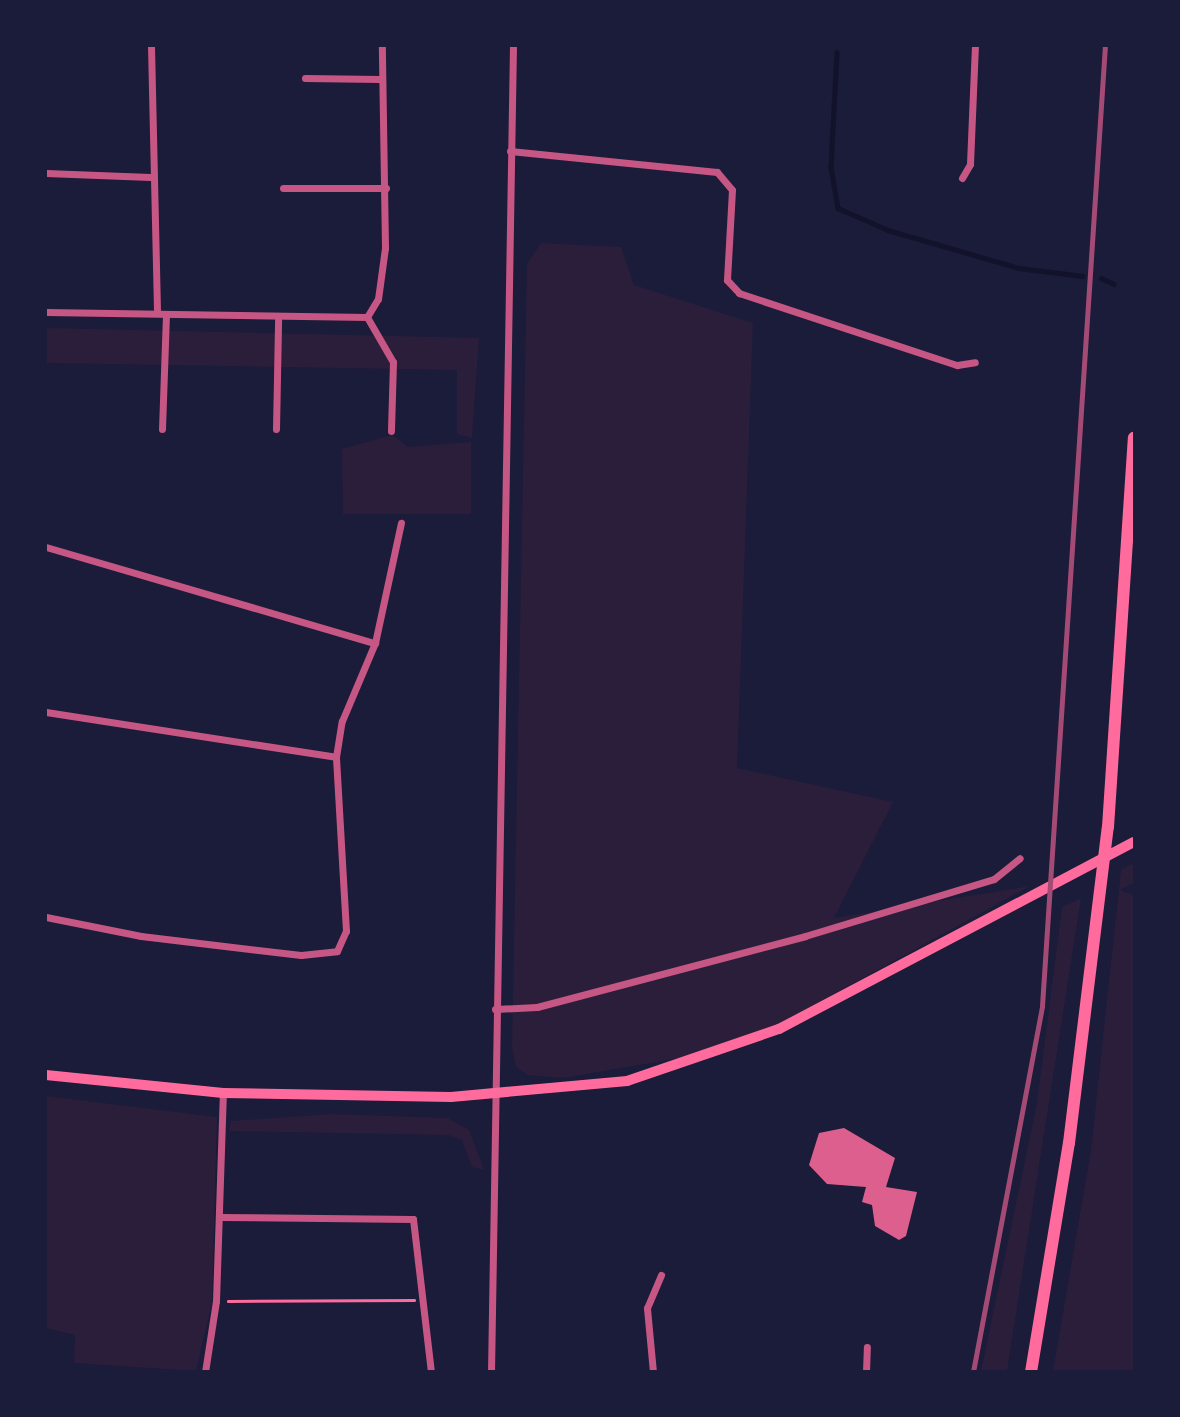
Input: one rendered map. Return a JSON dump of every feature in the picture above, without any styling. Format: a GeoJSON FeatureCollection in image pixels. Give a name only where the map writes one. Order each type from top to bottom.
{"type":"FeatureCollection","features":[{"type":"Feature","properties":{"kind":"main road"},"geometry":{"type":"LineString","coordinates":[[1031,1371],[1085,1029],[1109,814],[1132,531],[1135,438]]}},
{"type":"Feature","properties":{"kind":"main road"},"geometry":{"type":"LineString","coordinates":[[46,1075],[223,1093],[494,1096],[627,1081],[715,1056],[1016,906],[1135,842]]}},
{"type":"Feature","properties":{"kind":"street"},"geometry":{"type":"LineString","coordinates":[[151,46],[150,177],[162,313],[162,429]]}},
{"type":"Feature","properties":{"kind":"street"},"geometry":{"type":"LineString","coordinates":[[367,317],[379,299],[386,188],[380,79],[382,46]]}},
{"type":"Feature","properties":{"kind":"street"},"geometry":{"type":"LineString","coordinates":[[491,1371],[513,46]]}},
{"type":"Feature","properties":{"kind":"street"},"geometry":{"type":"LineString","coordinates":[[962,178],[970,163],[975,46]]}},
{"type":"Feature","properties":{"kind":"street"},"geometry":{"type":"LineString","coordinates":[[305,78],[380,79]]}},
{"type":"Feature","properties":{"kind":"street"},"geometry":{"type":"LineString","coordinates":[[510,151],[717,172],[732,190],[727,280],[739,293],[957,365],[975,362]]}},
{"type":"Feature","properties":{"kind":"street"},"geometry":{"type":"LineString","coordinates":[[46,173],[150,177]]}},
{"type":"Feature","properties":{"kind":"street"},"geometry":{"type":"LineString","coordinates":[[283,188],[386,188]]}},
{"type":"Feature","properties":{"kind":"street"},"geometry":{"type":"LineString","coordinates":[[46,312],[162,313],[278,320],[367,317]]}},
{"type":"Feature","properties":{"kind":"street"},"geometry":{"type":"LineString","coordinates":[[367,317],[393,362],[391,431]]}},
{"type":"Feature","properties":{"kind":"street"},"geometry":{"type":"LineString","coordinates":[[276,429],[278,320]]}},
{"type":"Feature","properties":{"kind":"street"},"geometry":{"type":"LineString","coordinates":[[46,917],[154,938],[302,955],[337,951],[346,931],[336,757],[342,721],[375,643],[401,523]]}},
{"type":"Feature","properties":{"kind":"street"},"geometry":{"type":"LineString","coordinates":[[46,547],[375,643]]}},
{"type":"Feature","properties":{"kind":"street"},"geometry":{"type":"LineString","coordinates":[[46,712],[336,757]]}},
{"type":"Feature","properties":{"kind":"street"},"geometry":{"type":"LineString","coordinates":[[495,1009],[537,1007],[817,932],[994,879],[1020,858]]}},
{"type":"Feature","properties":{"kind":"street"},"geometry":{"type":"LineString","coordinates":[[205,1371],[216,1301],[223,1093]]}},
{"type":"Feature","properties":{"kind":"street"},"geometry":{"type":"LineString","coordinates":[[220,1217],[413,1219],[420,1300],[431,1371]]}},
{"type":"Feature","properties":{"kind":"street"},"geometry":{"type":"LineString","coordinates":[[653,1371],[647,1308],[661,1275]]}},
{"type":"Feature","properties":{"kind":"street"},"geometry":{"type":"LineString","coordinates":[[866,1371],[867,1347]]}},
{"type":"Feature","properties":{"kind":"path"},"geometry":{"type":"LineString","coordinates":[[216,1301],[420,1300]]}},
{"type":"Feature","properties":{"kind":"shaded area"},"geometry":{"type":"Polygon","coordinates":[[[541,243],[621,247],[634,285],[753,323],[737,768],[893,802],[834,918],[1030,886],[778,1025],[708,1053],[563,1078],[528,1075],[516,1067],[512,1047],[527,264],[541,243]]]}},
{"type":"Feature","properties":{"kind":"shaded area"},"geometry":{"type":"Polygon","coordinates":[[[46,328],[479,338],[472,438],[457,434],[457,370],[46,363],[46,328]]]}},
{"type":"Feature","properties":{"kind":"shaded area"},"geometry":{"type":"Polygon","coordinates":[[[392,435],[408,447],[471,442],[471,514],[343,514],[342,449],[392,435]]]}},
{"type":"Feature","properties":{"kind":"shaded area"},"geometry":{"type":"Polygon","coordinates":[[[1134,863],[1134,883],[1120,890],[1134,895],[1134,1371],[1053,1371],[1091,1150],[1121,870],[1134,863]]]}},
{"type":"Feature","properties":{"kind":"shaded area"},"geometry":{"type":"Polygon","coordinates":[[[1081,898],[1007,1371],[981,1371],[1037,1103],[1062,907],[1081,898]]]}},
{"type":"Feature","properties":{"kind":"shaded area"},"geometry":{"type":"Polygon","coordinates":[[[46,1096],[217,1117],[212,1302],[196,1371],[74,1363],[75,1335],[46,1328],[46,1096]]]}},
{"type":"Feature","properties":{"kind":"shaded area"},"geometry":{"type":"Polygon","coordinates":[[[331,1114],[448,1118],[469,1130],[484,1170],[472,1167],[462,1140],[449,1135],[229,1131],[231,1121],[331,1114]]]}},
{"type":"Feature","properties":{"kind":"building"},"geometry":{"type":"Polygon","coordinates":[[[844,1128],[895,1158],[886,1187],[917,1192],[906,1236],[899,1240],[875,1226],[872,1205],[862,1202],[866,1187],[827,1184],[809,1165],[819,1133],[844,1128]]]}},
{"type":"Feature","properties":{"kind":"waterway"},"geometry":{"type":"LineString","coordinates":[[837,52],[831,167],[838,208],[888,230],[1019,268],[1082,276]]}},
{"type":"Feature","properties":{"kind":"waterway"},"geometry":{"type":"LineString","coordinates":[[1101,278],[1114,284]]}},
{"type":"Feature","properties":{"kind":"railway"},"geometry":{"type":"LineString","coordinates":[[973,1372],[1042,1006],[1105,46]]}}]}
